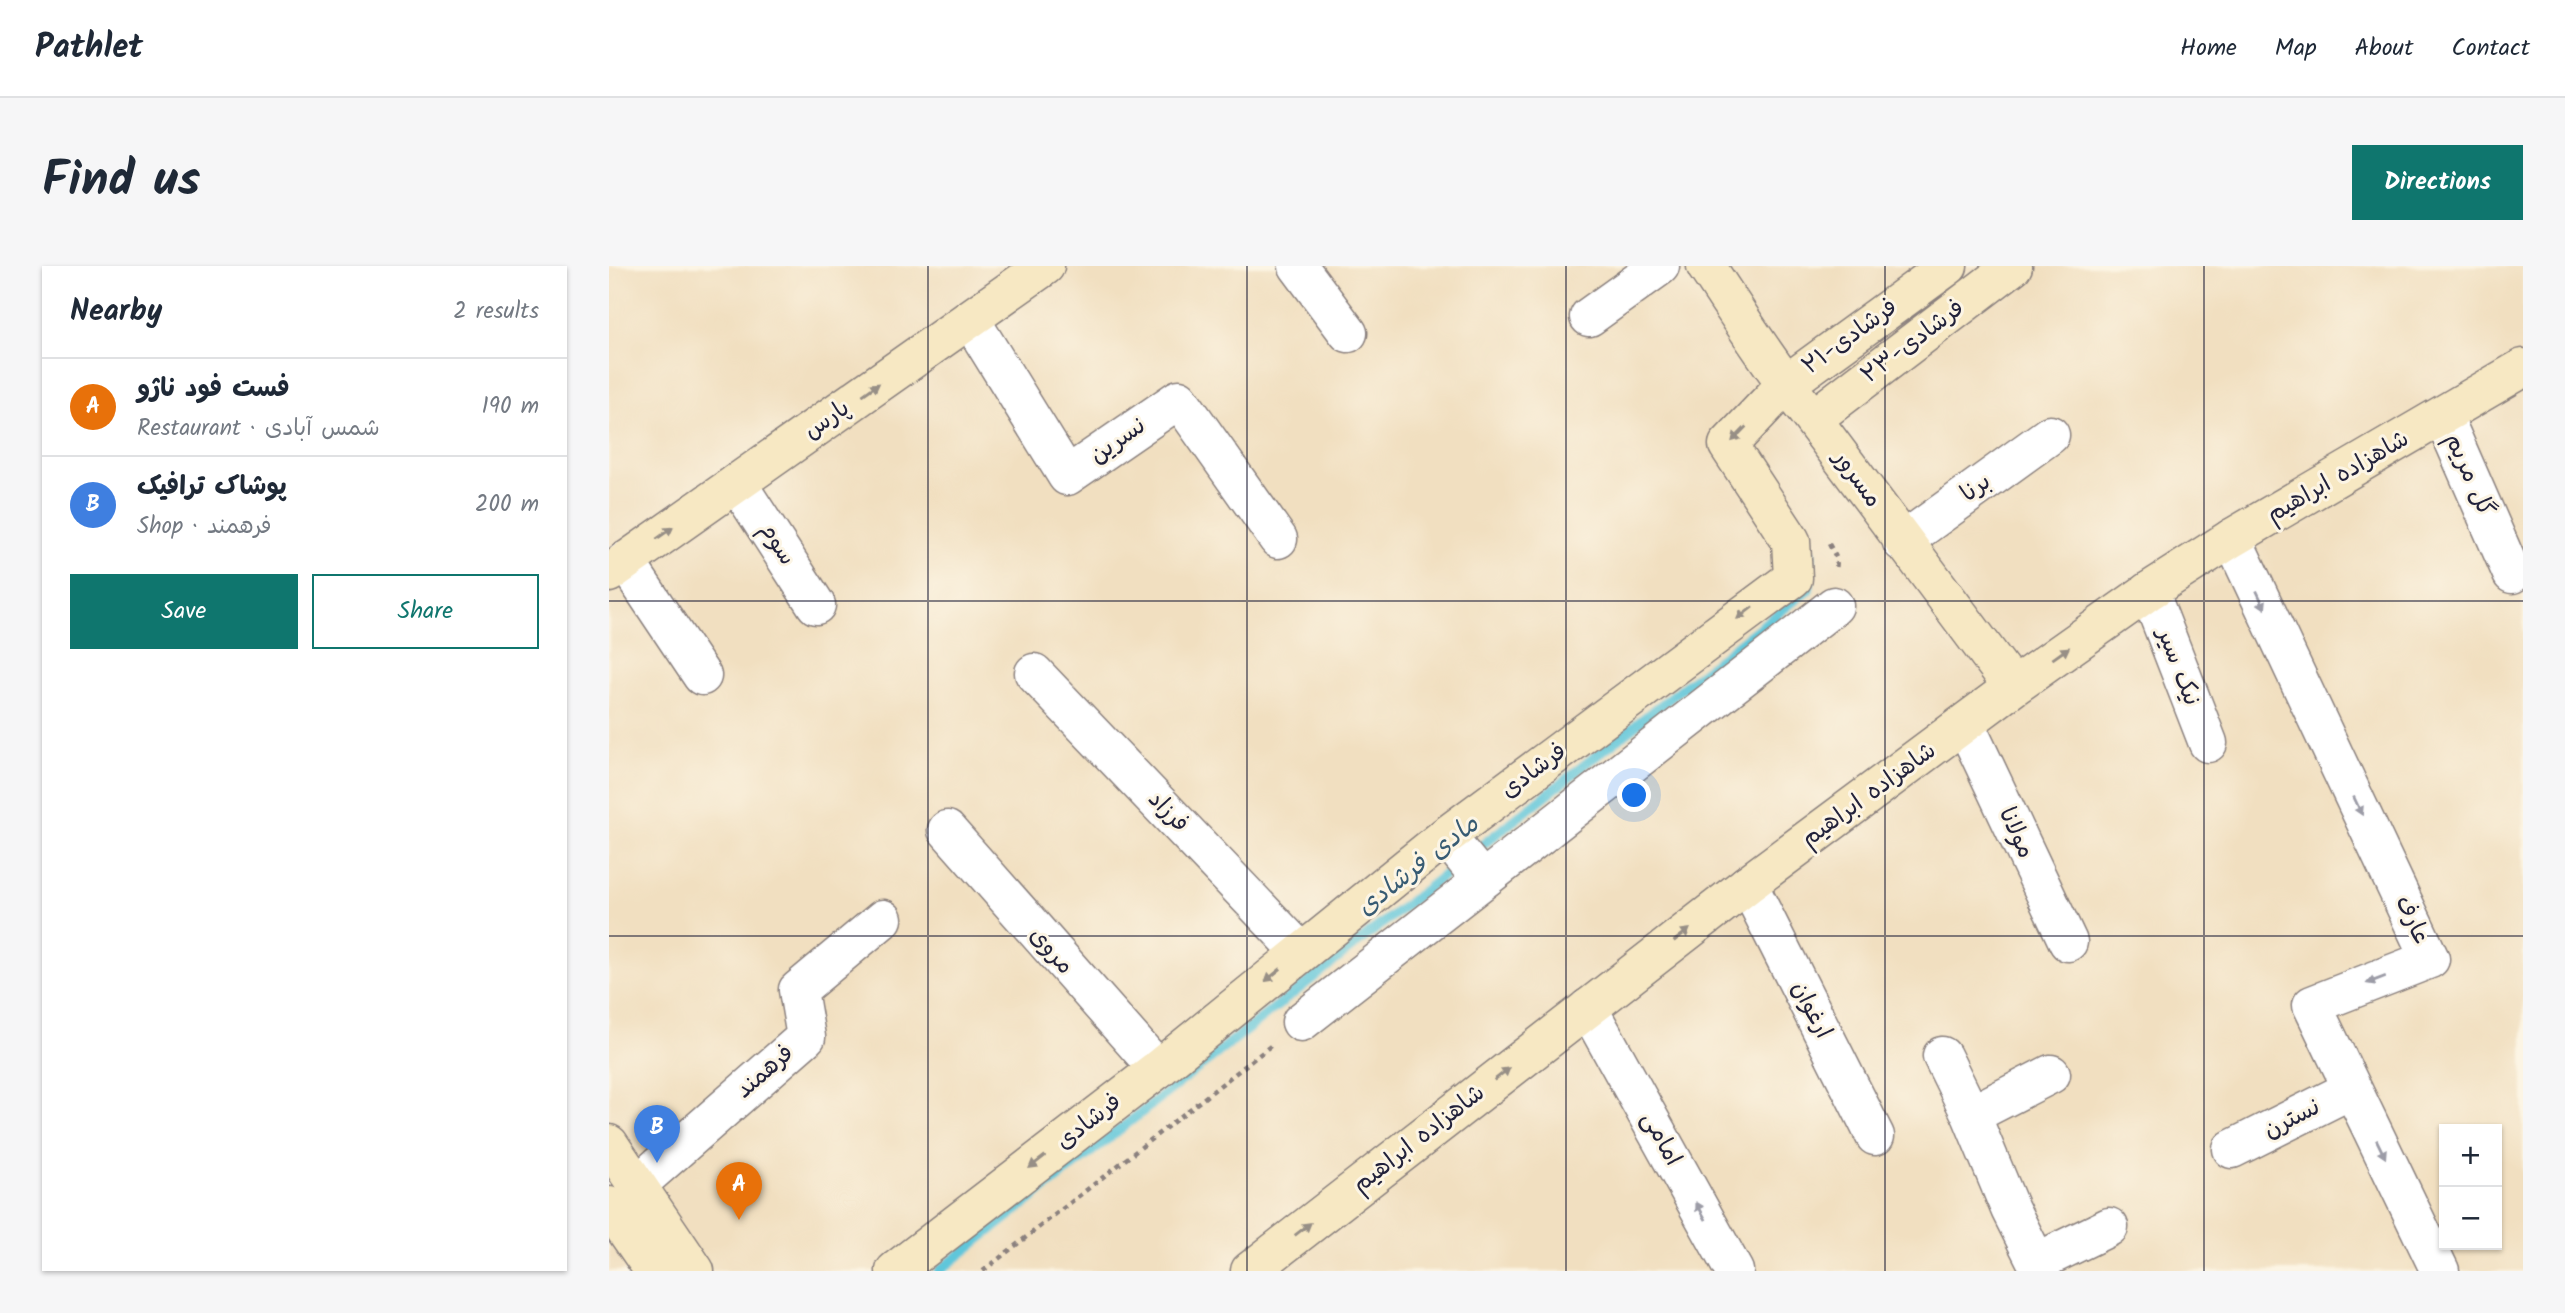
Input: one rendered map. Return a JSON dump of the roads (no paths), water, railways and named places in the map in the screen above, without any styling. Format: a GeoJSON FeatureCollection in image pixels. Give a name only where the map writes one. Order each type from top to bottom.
{"type":"FeatureCollection","features":[{"type":"Feature","properties":{"kind":"street","name":"پارس"},"geometry":{"type":"LineString","coordinates":[[617,567],[1045,266]]}},
{"type":"Feature","properties":{"kind":"street"},"geometry":{"type":"LineString","coordinates":[[1299,266],[1348,333]]}},
{"type":"Feature","properties":{"kind":"street"},"geometry":{"type":"LineString","coordinates":[[1589,317],[1660,266]]}},
{"type":"Feature","properties":{"kind":"street","name":"مسرور"},"geometry":{"type":"LineString","coordinates":[[1706,266],[1786,384],[2013,687]]}},
{"type":"Feature","properties":{"kind":"street","name":"۲۱-فرشادی"},"geometry":{"type":"LineString","coordinates":[[1786,384],[1948,266]]}},
{"type":"Feature","properties":{"kind":"street","name":"۲۳-فرشادی"},"geometry":{"type":"LineString","coordinates":[[1814,418],[2013,266]]}},
{"type":"Feature","properties":{"kind":"street","name":"نسرین"},"geometry":{"type":"LineString","coordinates":[[970,319],[1067,475],[1178,399],[1278,539]]}},
{"type":"Feature","properties":{"kind":"street","name":"شاهزاده ابراهیم"},"geometry":{"type":"LineString","coordinates":[[1249,1271],[1748,884],[2013,687],[2232,538],[2523,368]]}},
{"type":"Feature","properties":{"kind":"street","name":"فرشادی"},"geometry":{"type":"LineString","coordinates":[[895,1271],[1158,1069],[1446,836],[1793,578],[1791,541],[1728,445],[1786,384]]}},
{"type":"Feature","properties":{"kind":"street","name":"گل مریم"},"geometry":{"type":"LineString","coordinates":[[2443,416],[2512,574]]}},
{"type":"Feature","properties":{"kind":"street","name":"برنا"},"geometry":{"type":"LineString","coordinates":[[1902,542],[2050,435]]}},
{"type":"Feature","properties":{"kind":"street","name":"سوم"},"geometry":{"type":"LineString","coordinates":[[737,483],[816,605]]}},
{"type":"Feature","properties":{"kind":"street","name":"عارف"},"geometry":{"type":"LineString","coordinates":[[2232,538],[2430,959],[2312,1005],[2440,1271]]}},
{"type":"Feature","properties":{"kind":"street"},"geometry":{"type":"LineString","coordinates":[[617,567],[702,676]]}},
{"type":"Feature","properties":{"kind":"street","name":"نیک سیر"},"geometry":{"type":"LineString","coordinates":[[2149,592],[2208,743]]}},
{"type":"Feature","properties":{"kind":"street"},"geometry":{"type":"LineString","coordinates":[[1301,1022],[1833,606]]}},
{"type":"Feature","properties":{"kind":"street","name":"فرزاد"},"geometry":{"type":"LineString","coordinates":[[1034,673],[1301,952]]}},
{"type":"Feature","properties":{"kind":"street","name":"مولانا"},"geometry":{"type":"LineString","coordinates":[[1965,724],[2068,942]]}},
{"type":"Feature","properties":{"kind":"street","name":"مروی"},"geometry":{"type":"LineString","coordinates":[[947,830],[1158,1069]]}},
{"type":"Feature","properties":{"kind":"street"},"geometry":{"type":"LineString","coordinates":[[1446,836],[1482,880]]}},
{"type":"Feature","properties":{"kind":"street","name":"ارغوان"},"geometry":{"type":"LineString","coordinates":[[1748,884],[1875,1136]]}},
{"type":"Feature","properties":{"kind":"street","name":"فرهمند"},"geometry":{"type":"LineString","coordinates":[[623,1195],[806,1037],[799,990],[883,919]]}},
{"type":"Feature","properties":{"kind":"street","name":"امامی"},"geometry":{"type":"LineString","coordinates":[[1588,1008],[1734,1271]]}},
{"type":"Feature","properties":{"kind":"street"},"geometry":{"type":"LineString","coordinates":[[1942,1056],[1971,1115],[2010,1209],[2039,1266],[2109,1227]]}},
{"type":"Feature","properties":{"kind":"street"},"geometry":{"type":"LineString","coordinates":[[1971,1115],[2051,1074]]}},
{"type":"Feature","properties":{"kind":"street","name":"نسترن"},"geometry":{"type":"LineString","coordinates":[[2232,1149],[2352,1089]]}},
{"type":"Feature","properties":{"kind":"street"},"geometry":{"type":"LineString","coordinates":[[609,1144],[623,1195],[654,1271]]}},
{"type":"Feature","properties":{"kind":"street"},"geometry":{"type":"LineString","coordinates":[[623,1195],[695,1271]]}},
{"type":"Feature","properties":{"kind":"waterway","name":"مادی فرشادی"},"geometry":{"type":"LineString","coordinates":[[939,1271],[1809,589],[1811,555],[1805,543]]}},
{"type":"Feature","properties":{"kind":"place","name":"پوشاک ترافیک"},"geometry":{"type":"Point","coordinates":[657,1163]}},
{"type":"Feature","properties":{"kind":"place","name":"فست فود ناژو"},"geometry":{"type":"Point","coordinates":[739,1220]}}]}
